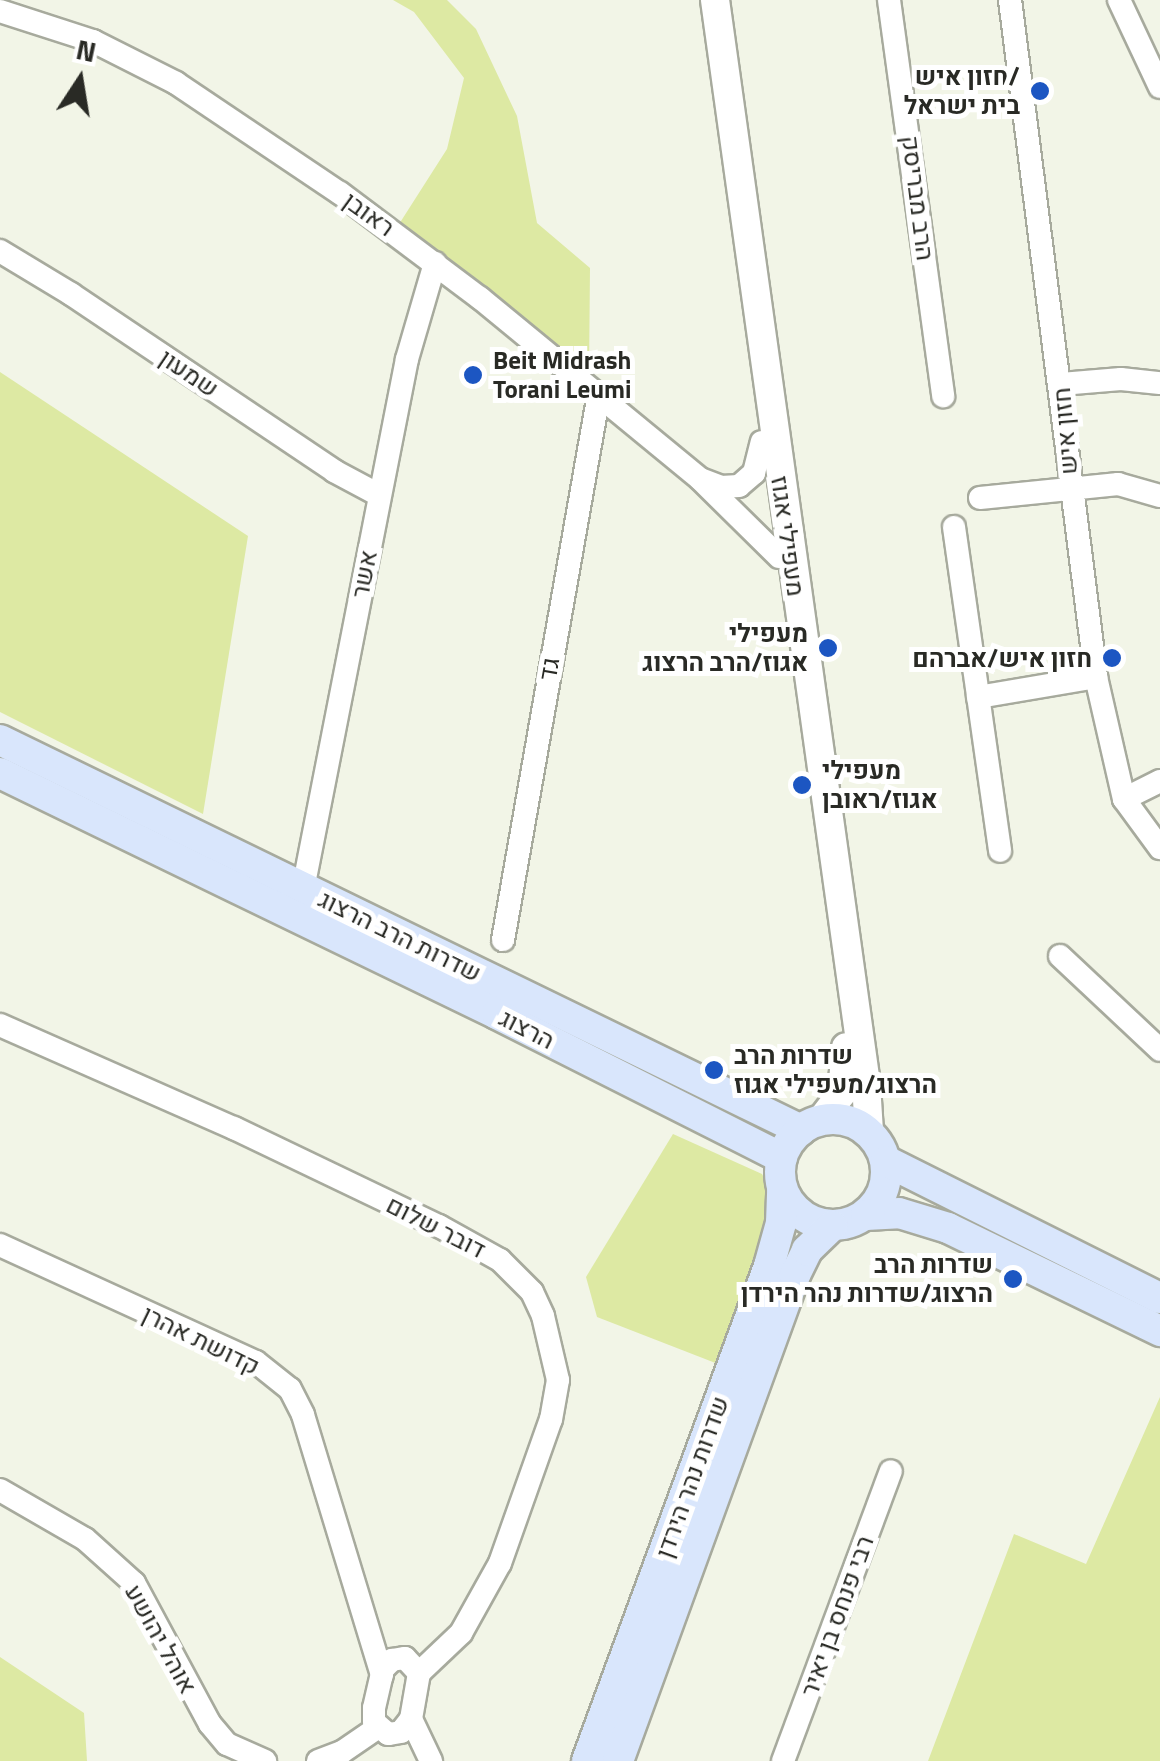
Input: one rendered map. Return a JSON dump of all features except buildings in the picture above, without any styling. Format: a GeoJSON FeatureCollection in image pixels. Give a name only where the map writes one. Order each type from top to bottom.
{"type":"FeatureCollection","features":[{"type":"Feature","properties":{"kind":"main road","name":"שדרות הרב הרצוג"},"geometry":{"type":"LineString","coordinates":[[0,740],[304,888],[811,1125]]}},
{"type":"Feature","properties":{"kind":"main road","name":"הרצוג"},"geometry":{"type":"LineString","coordinates":[[0,773],[497,1014],[782,1158]]}},
{"type":"Feature","properties":{"kind":"main road"},"geometry":{"type":"LineString","coordinates":[[1160,1298],[886,1161],[868,1132],[846,1120],[811,1125],[782,1158],[782,1189],[802,1216],[832,1226],[866,1216],[900,1213],[948,1228],[1160,1331]]}},
{"type":"Feature","properties":{"kind":"main road"},"geometry":{"type":"LineString","coordinates":[[866,1216],[884,1191],[886,1161]]}},
{"type":"Feature","properties":{"kind":"main road","name":"שדרות נהר הירדן"},"geometry":{"type":"LineString","coordinates":[[587,1761],[769,1266],[781,1223],[782,1189]]}},
{"type":"Feature","properties":{"kind":"main road","name":"שדרות נהר הירדן"},"geometry":{"type":"LineString","coordinates":[[618,1761],[795,1275],[807,1250],[832,1226]]}},
{"type":"Feature","properties":{"kind":"street","name":"מעפילי אגוז"},"geometry":{"type":"LineString","coordinates":[[702,0],[846,1045],[842,1093],[811,1125]]}},
{"type":"Feature","properties":{"kind":"street","name":"מעפילי אגוז"},"geometry":{"type":"LineString","coordinates":[[715,0],[728,121],[866,1084],[868,1132]]}},
{"type":"Feature","properties":{"kind":"street","name":"הרב מבריסק"},"geometry":{"type":"LineString","coordinates":[[890,0],[943,396]]}},
{"type":"Feature","properties":{"kind":"street","name":"חזון איש"},"geometry":{"type":"LineString","coordinates":[[1010,0],[1096,677],[1124,799],[1160,848]]}},
{"type":"Feature","properties":{"kind":"street"},"geometry":{"type":"LineString","coordinates":[[1119,0],[1160,86]]}},
{"type":"Feature","properties":{"kind":"street","name":"ראובן"},"geometry":{"type":"LineString","coordinates":[[0,10],[92,41],[176,83],[340,193],[435,263],[700,478],[778,558]]}},
{"type":"Feature","properties":{"kind":"street","name":"שמעון"},"geometry":{"type":"LineString","coordinates":[[0,251],[71,294],[334,471],[379,494]]}},
{"type":"Feature","properties":{"kind":"street","name":"אשר"},"geometry":{"type":"LineString","coordinates":[[304,888],[407,359],[435,263]]}},
{"type":"Feature","properties":{"kind":"street"},"geometry":{"type":"LineString","coordinates":[[1060,384],[1121,380],[1160,383]]}},
{"type":"Feature","properties":{"kind":"street","name":"גד"},"geometry":{"type":"LineString","coordinates":[[502,940],[598,398]]}},
{"type":"Feature","properties":{"kind":"street"},"geometry":{"type":"LineString","coordinates":[[700,478],[721,487],[740,486],[754,473],[762,442]]}},
{"type":"Feature","properties":{"kind":"street"},"geometry":{"type":"LineString","coordinates":[[980,498],[1118,484],[1160,496]]}},
{"type":"Feature","properties":{"kind":"street"},"geometry":{"type":"LineString","coordinates":[[954,528],[1000,851]]}},
{"type":"Feature","properties":{"kind":"street"},"geometry":{"type":"LineString","coordinates":[[978,698],[1096,677]]}},
{"type":"Feature","properties":{"kind":"street"},"geometry":{"type":"LineString","coordinates":[[1124,799],[1160,781]]}},
{"type":"Feature","properties":{"kind":"street"},"geometry":{"type":"LineString","coordinates":[[1060,956],[1160,1050]]}},
{"type":"Feature","properties":{"kind":"street","name":"דובר שלום"},"geometry":{"type":"LineString","coordinates":[[0,1025],[234,1128],[439,1226],[500,1260],[532,1292],[543,1316],[558,1380],[551,1418],[500,1563],[460,1633],[420,1673]]}},
{"type":"Feature","properties":{"kind":"street","name":"קדושת אהרן"},"geometry":{"type":"LineString","coordinates":[[0,1245],[256,1362],[290,1389],[303,1416],[382,1675]]}},
{"type":"Feature","properties":{"kind":"street","name":"רבי פנחס בן יאיר"},"geometry":{"type":"LineString","coordinates":[[783,1761],[891,1471]]}},
{"type":"Feature","properties":{"kind":"street","name":"אוהל יהושע"},"geometry":{"type":"LineString","coordinates":[[0,1490],[84,1540],[134,1582],[210,1724],[227,1744],[265,1761]]}},
{"type":"Feature","properties":{"kind":"street"},"geometry":{"type":"LineString","coordinates":[[318,1761],[382,1731],[400,1732],[411,1719],[420,1673],[413,1662],[398,1658],[386,1664],[372,1716],[382,1731],[412,1761]]}},
{"type":"Feature","properties":{"kind":"street"},"geometry":{"type":"LineString","coordinates":[[411,1719],[431,1761]]}},
{"type":"Feature","properties":{"kind":"green space"},"geometry":{"type":"Polygon","coordinates":[[[393,0],[447,0],[476,29],[517,116],[537,223],[590,268],[589,375],[394,232],[447,149],[464,78],[414,12],[393,0]]]}},
{"type":"Feature","properties":{"kind":"green space"},"geometry":{"type":"Polygon","coordinates":[[[0,372],[248,536],[203,814],[0,712],[0,372]]]}},
{"type":"Feature","properties":{"kind":"green space"},"geometry":{"type":"Polygon","coordinates":[[[673,1134],[762,1174],[773,1194],[772,1221],[718,1364],[597,1317],[586,1277],[673,1134]]]}},
{"type":"Feature","properties":{"kind":"green space"},"geometry":{"type":"Polygon","coordinates":[[[1160,1397],[1160,1761],[928,1761],[1014,1534],[1086,1564],[1160,1397]]]}},
{"type":"Feature","properties":{"kind":"green space"},"geometry":{"type":"Polygon","coordinates":[[[0,1657],[84,1713],[87,1761],[0,1761],[0,1657]]]}},
{"type":"Feature","properties":{"kind":"place","name":"חזון איש/ בית ישראל"},"geometry":{"type":"Point","coordinates":[1040,91]}},
{"type":"Feature","properties":{"kind":"place","name":"Beit Midrash Torani Leumi"},"geometry":{"type":"Point","coordinates":[473,375]}},
{"type":"Feature","properties":{"kind":"place","name":"מעפילי אגוז/הרב הרצוג"},"geometry":{"type":"Point","coordinates":[828,648]}},
{"type":"Feature","properties":{"kind":"place","name":"חזון איש/אברהם"},"geometry":{"type":"Point","coordinates":[1112,658]}},
{"type":"Feature","properties":{"kind":"place","name":"מעפילי אגוז/ראובן"},"geometry":{"type":"Point","coordinates":[802,785]}},
{"type":"Feature","properties":{"kind":"place","name":"שדרות הרב הרצוג/מעפילי אגוז"},"geometry":{"type":"Point","coordinates":[714,1070]}},
{"type":"Feature","properties":{"kind":"place","name":"שדרות הרב הרצוג/שדרות נהר הירדן"},"geometry":{"type":"Point","coordinates":[1013,1279]}}]}
